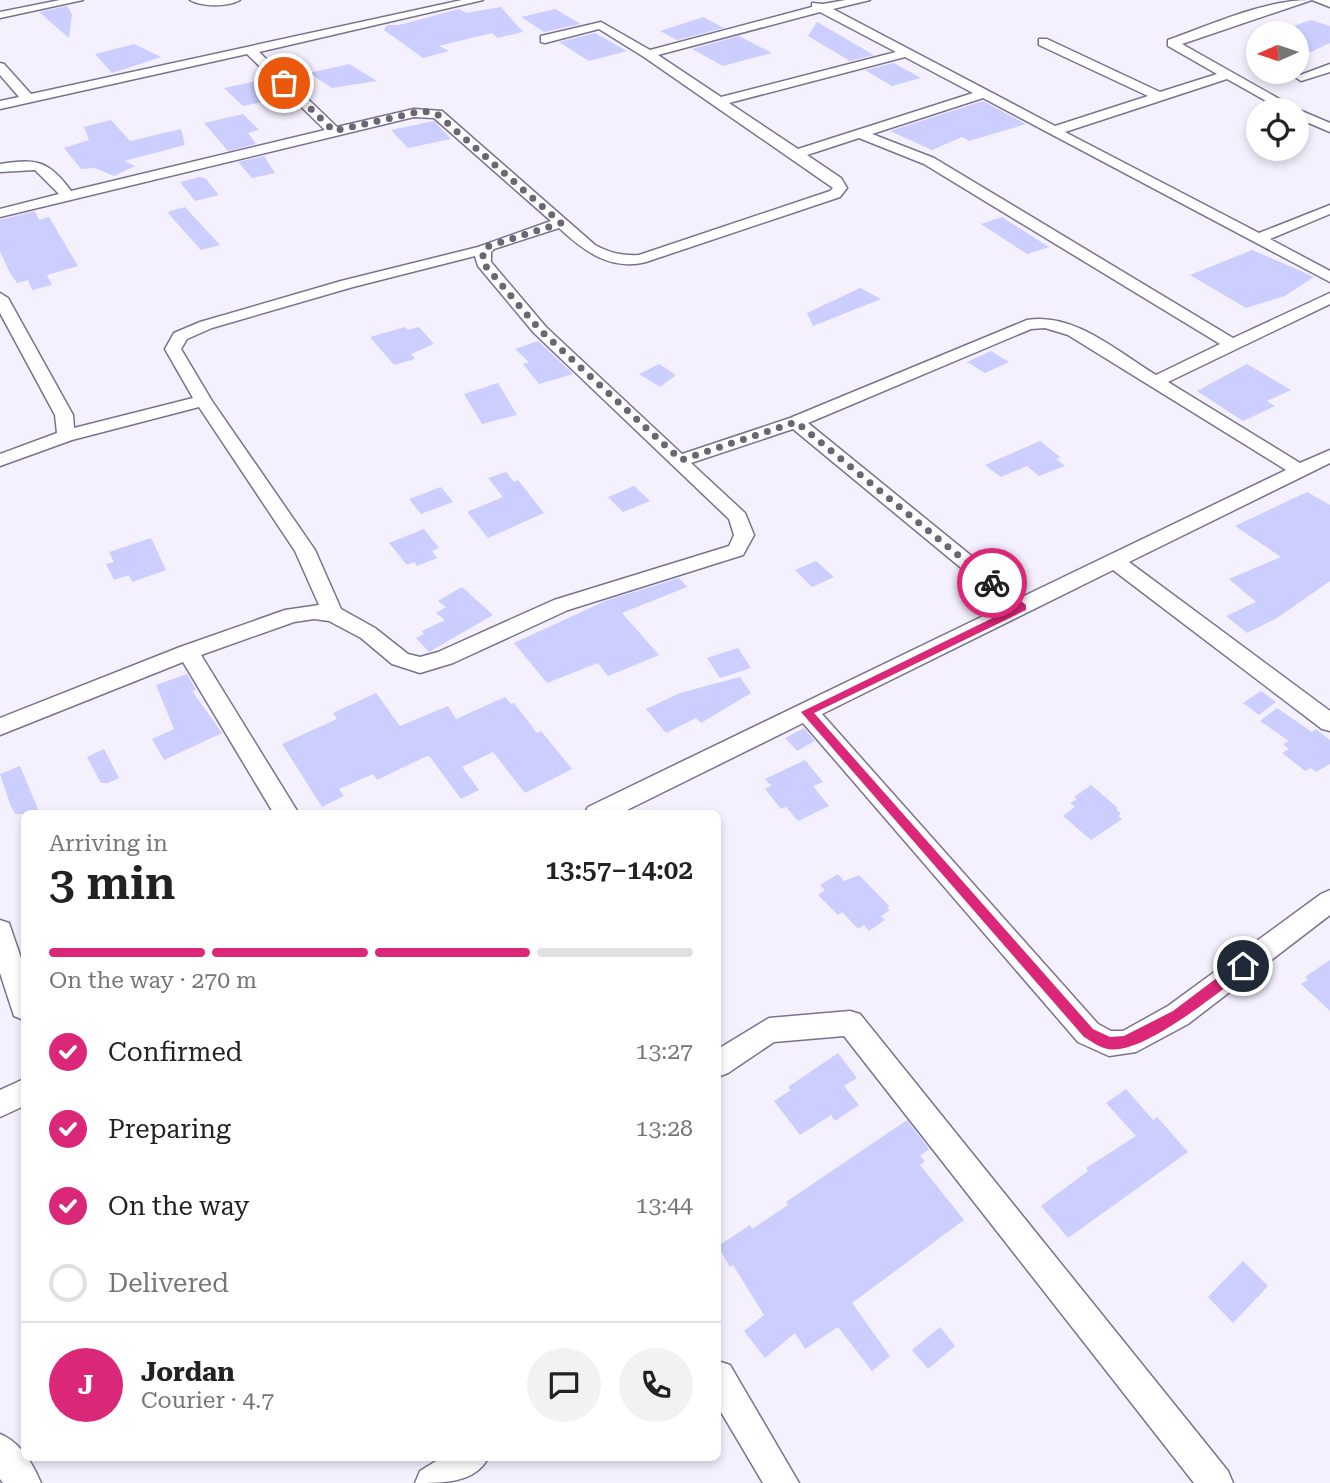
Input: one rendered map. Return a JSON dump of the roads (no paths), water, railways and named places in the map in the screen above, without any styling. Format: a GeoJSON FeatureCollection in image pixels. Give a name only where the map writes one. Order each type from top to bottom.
{"type":"FeatureCollection","features":[{"type":"Feature","properties":{"kind":"street"},"geometry":{"type":"LineString","coordinates":[[0,15],[77,0]]}},
{"type":"Feature","properties":{"kind":"street"},"geometry":{"type":"LineString","coordinates":[[196,0],[233,0]]}},
{"type":"Feature","properties":{"kind":"street"},"geometry":{"type":"LineString","coordinates":[[0,105],[477,0]]}},
{"type":"Feature","properties":{"kind":"street"},"geometry":{"type":"LineString","coordinates":[[806,0],[1330,277]]}},
{"type":"Feature","properties":{"kind":"street"},"geometry":{"type":"LineString","coordinates":[[648,54],[821,8],[864,0]]}},
{"type":"Feature","properties":{"kind":"street"},"geometry":{"type":"LineString","coordinates":[[1269,98],[1172,43],[1306,0]]}},
{"type":"Feature","properties":{"kind":"street"},"geometry":{"type":"LineString","coordinates":[[1318,0],[1330,4]]}},
{"type":"Feature","properties":{"kind":"street"},"geometry":{"type":"LineString","coordinates":[[0,213],[422,111],[437,114],[590,248],[607,257],[624,261],[642,260],[835,194],[840,188],[836,181],[797,154],[601,25],[545,39]]}},
{"type":"Feature","properties":{"kind":"street"},"geometry":{"type":"LineString","coordinates":[[1043,42],[1157,96]]}},
{"type":"Feature","properties":{"kind":"street"},"geometry":{"type":"LineString","coordinates":[[251,51],[334,131]]}},
{"type":"Feature","properties":{"kind":"street"},"geometry":{"type":"LineString","coordinates":[[718,102],[906,53]]}},
{"type":"Feature","properties":{"kind":"street"},"geometry":{"type":"LineString","coordinates":[[0,67],[27,98]]}},
{"type":"Feature","properties":{"kind":"street"},"geometry":{"type":"LineString","coordinates":[[1309,75],[1330,68]]}},
{"type":"Feature","properties":{"kind":"street"},"geometry":{"type":"LineString","coordinates":[[1054,131],[1226,75]]}},
{"type":"Feature","properties":{"kind":"street"},"geometry":{"type":"LineString","coordinates":[[797,154],[983,94]]}},
{"type":"Feature","properties":{"kind":"street"},"geometry":{"type":"LineString","coordinates":[[1309,118],[1330,128]]}},
{"type":"Feature","properties":{"kind":"street"},"geometry":{"type":"LineString","coordinates":[[860,134],[929,161],[1233,345]]}},
{"type":"Feature","properties":{"kind":"street"},"geometry":{"type":"LineString","coordinates":[[0,168],[34,165],[48,170],[67,197]]}},
{"type":"Feature","properties":{"kind":"street"},"geometry":{"type":"LineString","coordinates":[[1258,239],[1330,209]]}},
{"type":"Feature","properties":{"kind":"street"},"geometry":{"type":"LineString","coordinates":[[333,614],[304,550],[203,401],[173,349],[180,336],[206,325],[347,284],[483,250],[561,223]]}},
{"type":"Feature","properties":{"kind":"street"},"geometry":{"type":"LineString","coordinates":[[0,727],[188,652],[292,615],[314,612],[333,614],[368,633],[400,659],[420,665],[445,658],[561,605],[736,550],[744,535],[738,517],[681,460],[540,330],[483,263],[483,250]]}},
{"type":"Feature","properties":{"kind":"street"},"geometry":{"type":"LineString","coordinates":[[0,298],[64,415],[66,436]]}},
{"type":"Feature","properties":{"kind":"street"},"geometry":{"type":"LineString","coordinates":[[1154,382],[1330,298]]}},
{"type":"Feature","properties":{"kind":"street"},"geometry":{"type":"LineString","coordinates":[[681,460],[796,422],[1042,322],[1059,325],[1074,332],[1300,471]]}},
{"type":"Feature","properties":{"kind":"street"},"geometry":{"type":"LineString","coordinates":[[0,460],[66,436],[203,401]]}},
{"type":"Feature","properties":{"kind":"street"},"geometry":{"type":"LineString","coordinates":[[796,422],[1022,608]]}},
{"type":"Feature","properties":{"kind":"street"},"geometry":{"type":"LineString","coordinates":[[604,810],[1330,456]]}},
{"type":"Feature","properties":{"kind":"street"},"geometry":{"type":"LineString","coordinates":[[1116,562],[1330,723]]}},
{"type":"Feature","properties":{"kind":"street"},"geometry":{"type":"LineString","coordinates":[[188,652],[285,810]]}},
{"type":"Feature","properties":{"kind":"street"},"geometry":{"type":"LineString","coordinates":[[807,712],[1088,1033],[1109,1044],[1126,1043],[1178,1015],[1330,901]]}},
{"type":"Feature","properties":{"kind":"street"},"geometry":{"type":"LineString","coordinates":[[0,931],[21,998]]}},
{"type":"Feature","properties":{"kind":"street"},"geometry":{"type":"LineString","coordinates":[[721,1062],[769,1030],[850,1023],[1216,1483]]}},
{"type":"Feature","properties":{"kind":"street"},"geometry":{"type":"LineString","coordinates":[[0,1104],[21,1094]]}},
{"type":"Feature","properties":{"kind":"street"},"geometry":{"type":"LineString","coordinates":[[721,1382],[782,1483]]}},
{"type":"Feature","properties":{"kind":"street"},"geometry":{"type":"LineString","coordinates":[[0,1451],[24,1483]]}},
{"type":"Feature","properties":{"kind":"street"},"geometry":{"type":"LineString","coordinates":[[432,1483],[466,1461]]}}]}
